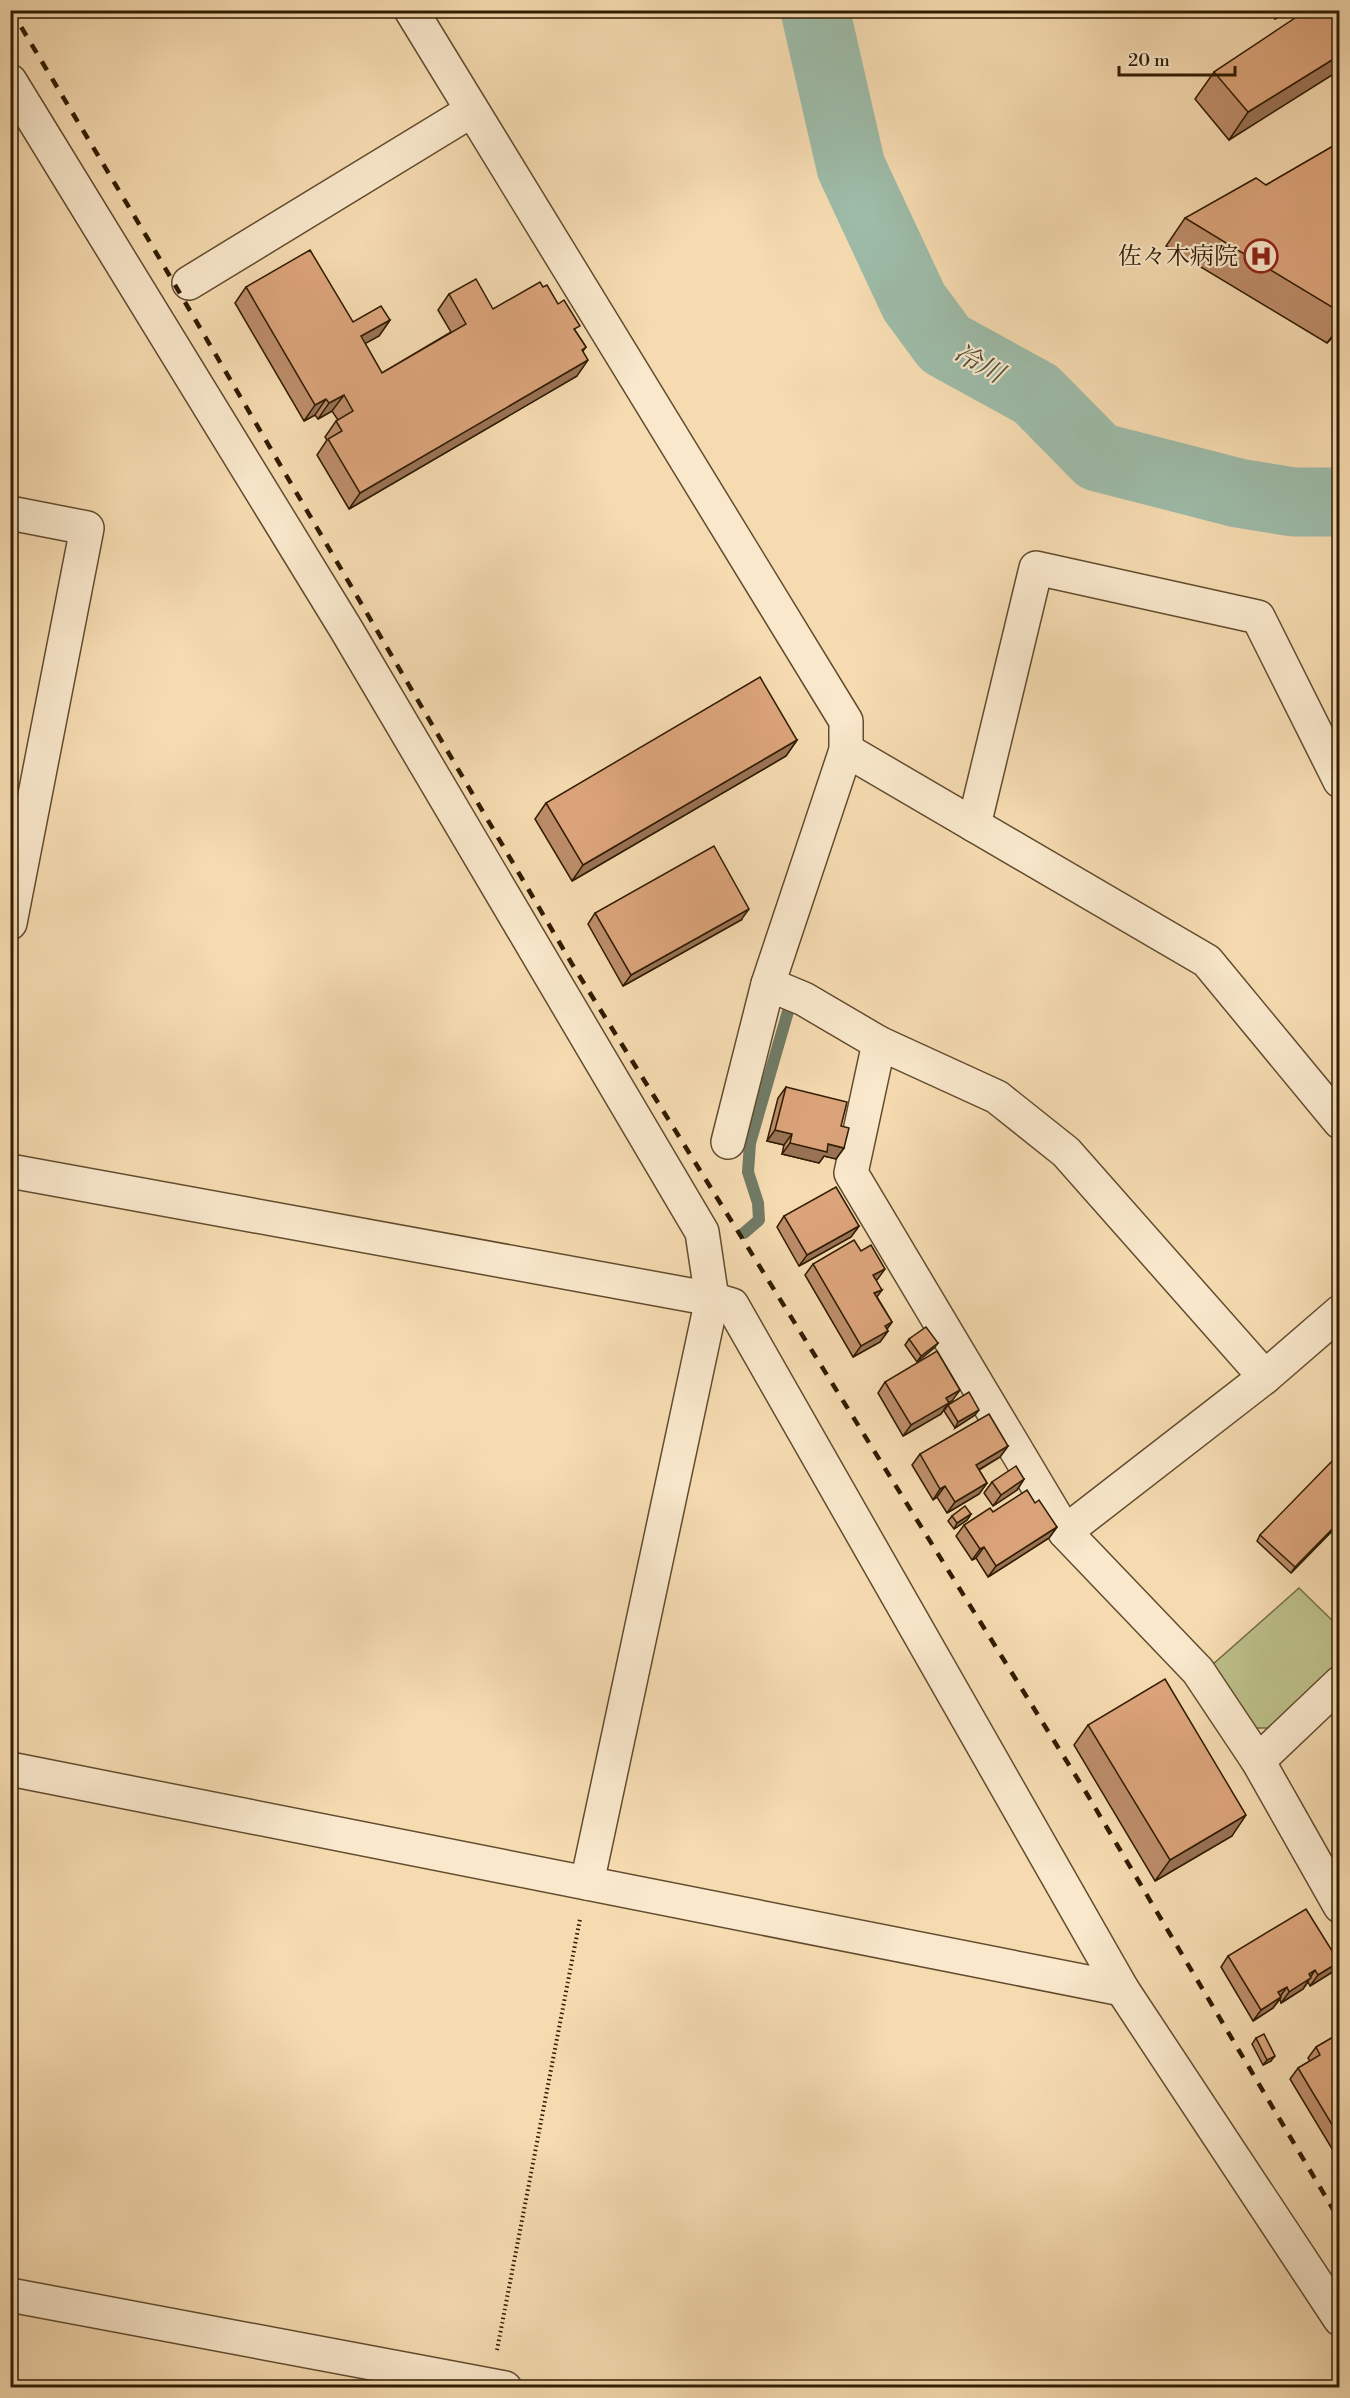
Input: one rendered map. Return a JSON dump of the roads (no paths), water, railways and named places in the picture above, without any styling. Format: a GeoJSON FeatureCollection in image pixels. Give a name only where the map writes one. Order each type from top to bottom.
{"type":"FeatureCollection","features":[{"type":"Feature","properties":{"kind":"street"},"geometry":{"type":"LineString","coordinates":[[411,10],[846,722],[846,750],[768,984],[728,1142]]}},
{"type":"Feature","properties":{"kind":"street"},"geometry":{"type":"LineString","coordinates":[[10,81],[346,629],[702,1232],[712,1299],[587,1883]]}},
{"type":"Feature","properties":{"kind":"street"},"geometry":{"type":"LineString","coordinates":[[189,284],[471,111]]}},
{"type":"Feature","properties":{"kind":"street"},"geometry":{"type":"LineString","coordinates":[[10,513],[87,528],[10,923]]}},
{"type":"Feature","properties":{"kind":"street"},"geometry":{"type":"LineString","coordinates":[[974,825],[1035,568],[1258,617],[1340,781]]}},
{"type":"Feature","properties":{"kind":"street"},"geometry":{"type":"LineString","coordinates":[[846,750],[1207,961],[1340,1122]]}},
{"type":"Feature","properties":{"kind":"street"},"geometry":{"type":"LineString","coordinates":[[768,984],[804,999],[879,1043],[997,1097],[1066,1152],[1265,1377]]}},
{"type":"Feature","properties":{"kind":"street"},"geometry":{"type":"LineString","coordinates":[[879,1043],[851,1173],[1065,1532],[1198,1671],[1258,1761],[1340,1906]]}},
{"type":"Feature","properties":{"kind":"street"},"geometry":{"type":"LineString","coordinates":[[10,1171],[712,1299],[732,1305],[1122,1989],[1340,2319]]}},
{"type":"Feature","properties":{"kind":"street"},"geometry":{"type":"LineString","coordinates":[[1065,1532],[1265,1377],[1340,1312]]}},
{"type":"Feature","properties":{"kind":"street"},"geometry":{"type":"LineString","coordinates":[[1258,1761],[1340,1683]]}},
{"type":"Feature","properties":{"kind":"street"},"geometry":{"type":"LineString","coordinates":[[10,1769],[1122,1989]]}},
{"type":"Feature","properties":{"kind":"street"},"geometry":{"type":"LineString","coordinates":[[10,2295],[498,2386]]}},
{"type":"Feature","properties":{"kind":"waterway","name":"冷川"},"geometry":{"type":"LineString","coordinates":[[815,10],[851,167],[914,302],[945,344],[1036,394],[1098,457],[1238,493],[1293,502],[1340,502]]}},
{"type":"Feature","properties":{"kind":"waterway"},"geometry":{"type":"LineString","coordinates":[[744,1233],[759,1220],[758,1203],[748,1172],[750,1143],[789,1008]]}},
{"type":"Feature","properties":{"kind":"railway"},"geometry":{"type":"LineString","coordinates":[[11,10],[151,244],[572,964],[1087,1794],[1340,2221]]}},
{"type":"Feature","properties":{"kind":"place","name":"佐々木病院"},"geometry":{"type":"Point","coordinates":[1261,256]}}]}
